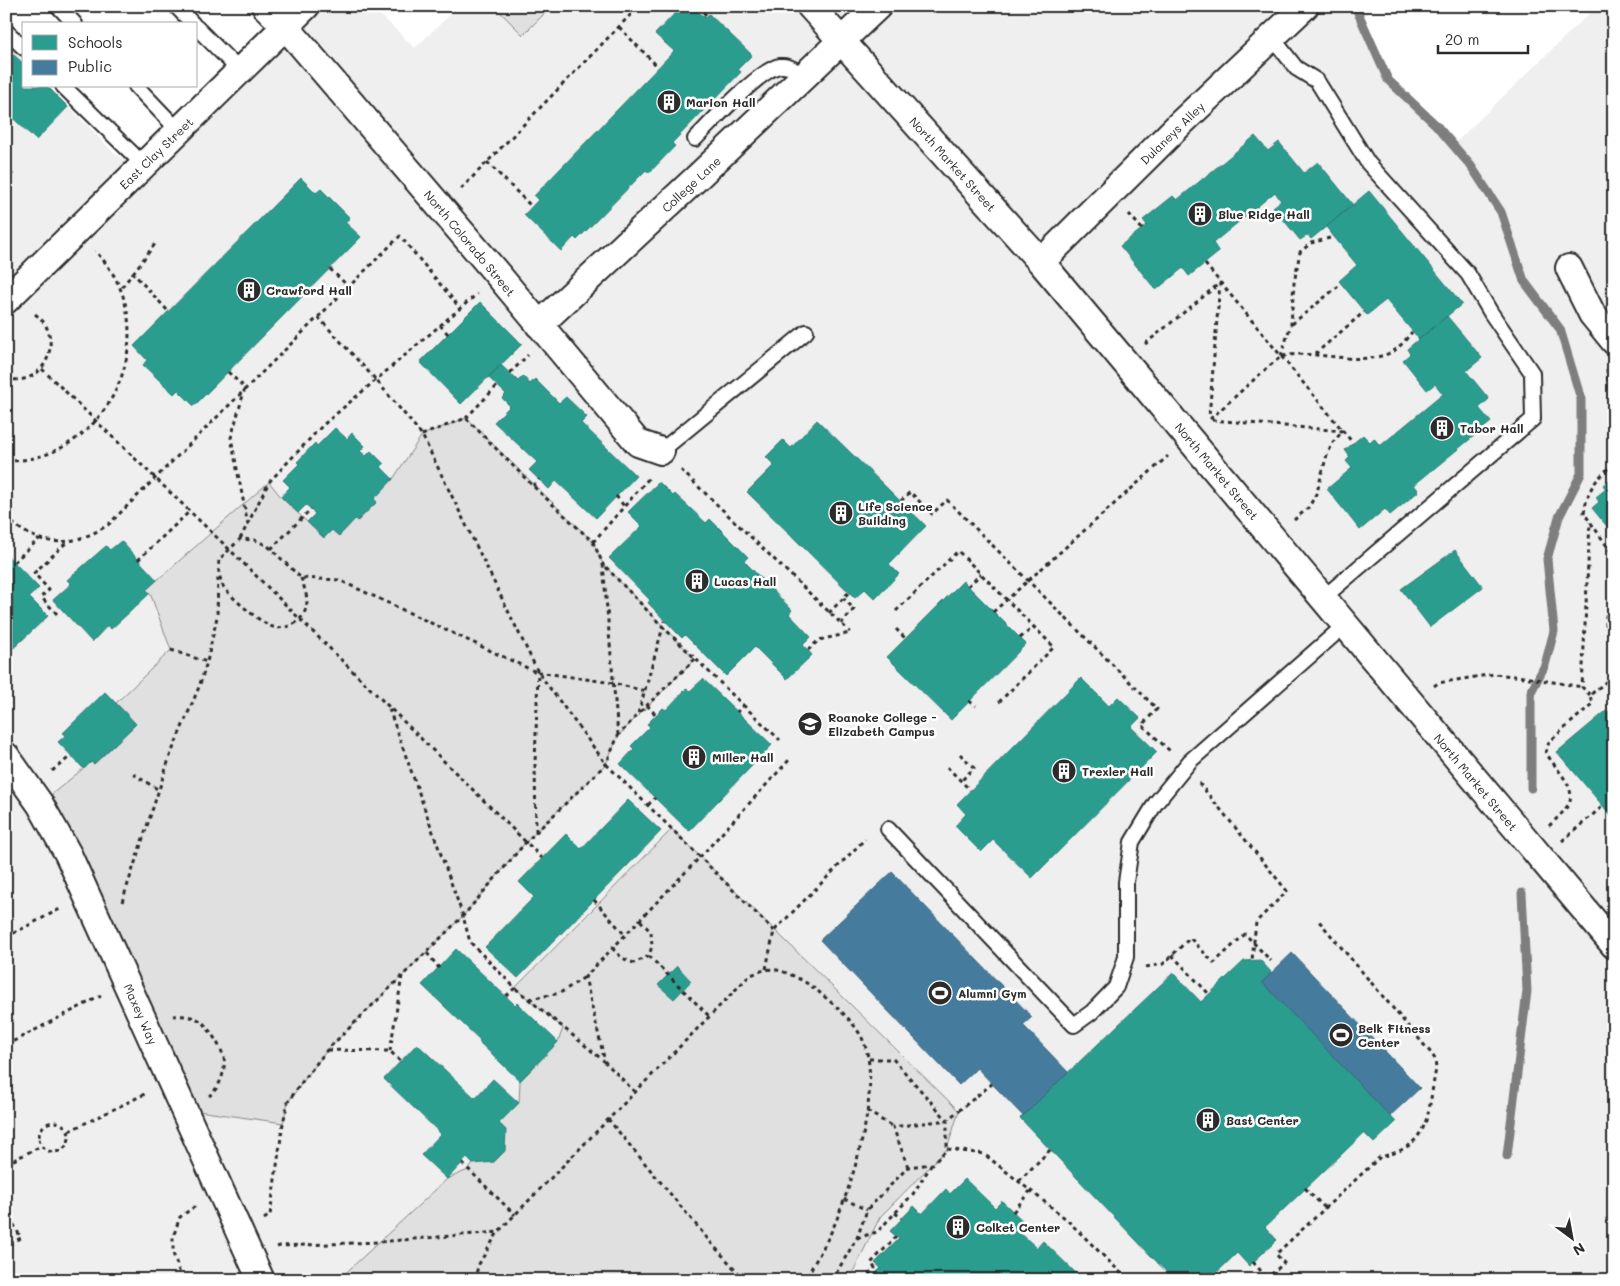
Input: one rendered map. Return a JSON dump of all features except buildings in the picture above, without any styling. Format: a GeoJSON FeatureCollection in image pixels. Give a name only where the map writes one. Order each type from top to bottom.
{"type":"FeatureCollection","features":[{"type":"Feature","properties":{"kind":"street","name":"North Colorado Street"},"geometry":{"type":"LineString","coordinates":[[265,6],[286,27],[442,209],[638,443],[660,451]]}},
{"type":"Feature","properties":{"kind":"street","name":"East Clay Street"},"geometry":{"type":"LineString","coordinates":[[6,300],[306,6]]}},
{"type":"Feature","properties":{"kind":"street","name":"North Market Street"},"geometry":{"type":"LineString","coordinates":[[810,6],[1041,262],[1614,945]]}},
{"type":"Feature","properties":{"kind":"street","name":"College Lane"},"geometry":{"type":"LineString","coordinates":[[539,325],[878,6]]}},
{"type":"Feature","properties":{"kind":"street","name":"Dulaneys Alley"},"geometry":{"type":"LineString","coordinates":[[1041,262],[1180,124],[1304,6]]}},
{"type":"Feature","properties":{"kind":"street"},"geometry":{"type":"LineString","coordinates":[[1569,268],[1610,352]]}},
{"type":"Feature","properties":{"kind":"street","name":"Maxey Way"},"geometry":{"type":"LineString","coordinates":[[6,756],[40,804],[68,854],[258,1271]]}},
{"type":"Feature","properties":{"kind":"lane"},"geometry":{"type":"LineString","coordinates":[[58,6],[73,22]]}},
{"type":"Feature","properties":{"kind":"lane"},"geometry":{"type":"LineString","coordinates":[[176,6],[191,22]]}},
{"type":"Feature","properties":{"kind":"lane"},"geometry":{"type":"LineString","coordinates":[[198,29],[240,71]]}},
{"type":"Feature","properties":{"kind":"lane"},"geometry":{"type":"LineString","coordinates":[[6,31],[22,46]]}},
{"type":"Feature","properties":{"kind":"lane"},"geometry":{"type":"LineString","coordinates":[[1272,37],[1296,68],[1317,81],[1368,163],[1468,274],[1491,313],[1532,373],[1533,419],[1323,598]]}},
{"type":"Feature","properties":{"kind":"lane"},"geometry":{"type":"LineString","coordinates":[[694,139],[758,78],[779,66],[793,68],[803,78]]}},
{"type":"Feature","properties":{"kind":"lane"},"geometry":{"type":"LineString","coordinates":[[65,88],[144,165]]}},
{"type":"Feature","properties":{"kind":"lane"},"geometry":{"type":"LineString","coordinates":[[138,88],[179,130]]}},
{"type":"Feature","properties":{"kind":"lane"},"geometry":{"type":"LineString","coordinates":[[660,451],[806,332]]}},
{"type":"Feature","properties":{"kind":"lane"},"geometry":{"type":"LineString","coordinates":[[888,829],[1074,1025],[1092,1012],[1116,987],[1126,957],[1126,882],[1132,842],[1155,804],[1186,766],[1345,624]]}},
{"type":"Feature","properties":{"kind":"path"},"geometry":{"type":"LineString","coordinates":[[442,209],[639,6]]}},
{"type":"Feature","properties":{"kind":"path"},"geometry":{"type":"LineString","coordinates":[[698,6],[707,16]]}},
{"type":"Feature","properties":{"kind":"path"},"geometry":{"type":"LineString","coordinates":[[619,27],[658,67]]}},
{"type":"Feature","properties":{"kind":"path"},"geometry":{"type":"LineString","coordinates":[[488,162],[532,207]]}},
{"type":"Feature","properties":{"kind":"path"},"geometry":{"type":"LineString","coordinates":[[6,517],[29,536],[50,542],[68,541],[89,536],[108,525],[400,236],[460,308]]}},
{"type":"Feature","properties":{"kind":"path"},"geometry":{"type":"LineString","coordinates":[[1209,420],[1281,356],[1291,324],[1294,283],[1300,252],[1311,243],[1334,237]]}},
{"type":"Feature","properties":{"kind":"path"},"geometry":{"type":"LineString","coordinates":[[122,287],[155,244]]}},
{"type":"Feature","properties":{"kind":"path"},"geometry":{"type":"LineString","coordinates":[[6,460],[21,461],[49,454],[76,439],[96,422],[113,399],[123,377],[127,356],[128,317],[122,287],[105,260],[92,247]]}},
{"type":"Feature","properties":{"kind":"path"},"geometry":{"type":"LineString","coordinates":[[1205,264],[1353,443]]}},
{"type":"Feature","properties":{"kind":"path"},"geometry":{"type":"LineString","coordinates":[[330,269],[349,286]]}},
{"type":"Feature","properties":{"kind":"path"},"geometry":{"type":"LineString","coordinates":[[133,273],[168,311]]}},
{"type":"Feature","properties":{"kind":"path"},"geometry":{"type":"LineString","coordinates":[[103,932],[121,904],[170,756],[207,662],[217,617],[219,560],[240,539],[269,482],[323,425],[499,276]]}},
{"type":"Feature","properties":{"kind":"path"},"geometry":{"type":"LineString","coordinates":[[1124,360],[1220,283]]}},
{"type":"Feature","properties":{"kind":"path"},"geometry":{"type":"LineString","coordinates":[[1209,420],[1220,283]]}},
{"type":"Feature","properties":{"kind":"path"},"geometry":{"type":"LineString","coordinates":[[1291,324],[1341,284]]}},
{"type":"Feature","properties":{"kind":"path"},"geometry":{"type":"LineString","coordinates":[[6,378],[15,381],[29,378],[42,369],[49,358],[50,341],[46,325],[30,310]]}},
{"type":"Feature","properties":{"kind":"path"},"geometry":{"type":"LineString","coordinates":[[1314,355],[1364,312]]}},
{"type":"Feature","properties":{"kind":"path"},"geometry":{"type":"LineString","coordinates":[[318,316],[376,380],[422,435],[538,672],[606,764],[774,931]]}},
{"type":"Feature","properties":{"kind":"path"},"geometry":{"type":"LineString","coordinates":[[440,325],[448,334]]}},
{"type":"Feature","properties":{"kind":"path"},"geometry":{"type":"LineString","coordinates":[[1281,356],[1314,355],[1372,358],[1392,352],[1412,332]]}},
{"type":"Feature","properties":{"kind":"path"},"geometry":{"type":"LineString","coordinates":[[1610,352],[1608,387],[1614,448]]}},
{"type":"Feature","properties":{"kind":"path"},"geometry":{"type":"LineString","coordinates":[[510,373],[527,355]]}},
{"type":"Feature","properties":{"kind":"path"},"geometry":{"type":"LineString","coordinates":[[42,369],[230,550],[542,858]]}},
{"type":"Feature","properties":{"kind":"path"},"geometry":{"type":"LineString","coordinates":[[228,372],[246,388]]}},
{"type":"Feature","properties":{"kind":"path"},"geometry":{"type":"LineString","coordinates":[[422,435],[466,418],[497,386]]}},
{"type":"Feature","properties":{"kind":"path"},"geometry":{"type":"LineString","coordinates":[[1608,387],[1614,394]]}},
{"type":"Feature","properties":{"kind":"path"},"geometry":{"type":"LineString","coordinates":[[246,388],[231,438],[248,524]]}},
{"type":"Feature","properties":{"kind":"path"},"geometry":{"type":"LineString","coordinates":[[466,418],[592,542],[603,564],[663,627],[780,740]]}},
{"type":"Feature","properties":{"kind":"path"},"geometry":{"type":"LineString","coordinates":[[1209,420],[1344,431]]}},
{"type":"Feature","properties":{"kind":"path"},"geometry":{"type":"LineString","coordinates":[[1272,538],[1309,507],[1317,492],[1326,458],[1333,442],[1344,431]]}},
{"type":"Feature","properties":{"kind":"path"},"geometry":{"type":"LineString","coordinates":[[660,451],[850,632],[818,640],[808,650]]}},
{"type":"Feature","properties":{"kind":"path"},"geometry":{"type":"LineString","coordinates":[[993,612],[1162,462]]}},
{"type":"Feature","properties":{"kind":"path"},"geometry":{"type":"LineString","coordinates":[[1614,463],[1595,481],[1586,497],[1584,513],[1614,556]]}},
{"type":"Feature","properties":{"kind":"path"},"geometry":{"type":"LineString","coordinates":[[533,486],[539,479]]}},
{"type":"Feature","properties":{"kind":"path"},"geometry":{"type":"LineString","coordinates":[[592,542],[637,492]]}},
{"type":"Feature","properties":{"kind":"path"},"geometry":{"type":"LineString","coordinates":[[900,501],[910,492],[932,514],[947,500],[1157,709],[1142,725],[1186,766],[1287,891],[1256,922],[1252,960]]}},
{"type":"Feature","properties":{"kind":"path"},"geometry":{"type":"LineString","coordinates":[[616,496],[624,506]]}},
{"type":"Feature","properties":{"kind":"path"},"geometry":{"type":"LineString","coordinates":[[271,549],[311,509]]}},
{"type":"Feature","properties":{"kind":"path"},"geometry":{"type":"LineString","coordinates":[[138,560],[190,511]]}},
{"type":"Feature","properties":{"kind":"path"},"geometry":{"type":"LineString","coordinates":[[1582,687],[1590,522]]}},
{"type":"Feature","properties":{"kind":"path"},"geometry":{"type":"LineString","coordinates":[[14,562],[40,539]]}},
{"type":"Feature","properties":{"kind":"path"},"geometry":{"type":"LineString","coordinates":[[218,573],[224,588],[258,620],[272,627],[287,628],[300,620],[307,607],[306,593],[301,578],[268,546],[255,540],[240,539]]}},
{"type":"Feature","properties":{"kind":"path"},"geometry":{"type":"LineString","coordinates":[[56,614],[41,597],[49,590],[34,574],[68,541]]}},
{"type":"Feature","properties":{"kind":"path"},"geometry":{"type":"LineString","coordinates":[[896,611],[958,551],[1054,647],[996,706]]}},
{"type":"Feature","properties":{"kind":"path"},"geometry":{"type":"LineString","coordinates":[[603,564],[618,736]]}},
{"type":"Feature","properties":{"kind":"path"},"geometry":{"type":"LineString","coordinates":[[968,586],[981,574]]}},
{"type":"Feature","properties":{"kind":"path"},"geometry":{"type":"LineString","coordinates":[[301,578],[340,580],[538,672],[613,683],[645,691]]}},
{"type":"Feature","properties":{"kind":"path"},"geometry":{"type":"LineString","coordinates":[[829,612],[848,592]]}},
{"type":"Feature","properties":{"kind":"path"},"geometry":{"type":"LineString","coordinates":[[841,624],[854,609],[843,598]]}},
{"type":"Feature","properties":{"kind":"path"},"geometry":{"type":"LineString","coordinates":[[1614,600],[1606,613],[1606,628],[1614,641]]}},
{"type":"Feature","properties":{"kind":"path"},"geometry":{"type":"LineString","coordinates":[[638,714],[665,621]]}},
{"type":"Feature","properties":{"kind":"path"},"geometry":{"type":"LineString","coordinates":[[1020,638],[1034,627]]}},
{"type":"Feature","properties":{"kind":"path"},"geometry":{"type":"LineString","coordinates":[[896,629],[906,639]]}},
{"type":"Feature","properties":{"kind":"path"},"geometry":{"type":"LineString","coordinates":[[171,650],[207,662]]}},
{"type":"Feature","properties":{"kind":"path"},"geometry":{"type":"LineString","coordinates":[[241,1234],[270,1215],[283,1123],[288,1102],[327,1050],[463,916],[526,842],[606,764],[618,736],[695,659]]}},
{"type":"Feature","properties":{"kind":"path"},"geometry":{"type":"LineString","coordinates":[[536,832],[535,764],[538,672]]}},
{"type":"Feature","properties":{"kind":"path"},"geometry":{"type":"LineString","coordinates":[[1411,704],[1438,683],[1494,674],[1547,680],[1582,687],[1590,695],[1592,704],[1549,742],[1546,752],[1550,761],[1565,778],[1570,789],[1568,807],[1529,845]]}},
{"type":"Feature","properties":{"kind":"path"},"geometry":{"type":"LineString","coordinates":[[1590,695],[1614,674]]}},
{"type":"Feature","properties":{"kind":"path"},"geometry":{"type":"LineString","coordinates":[[969,701],[976,706]]}},
{"type":"Feature","properties":{"kind":"path"},"geometry":{"type":"LineString","coordinates":[[647,705],[656,715]]}},
{"type":"Feature","properties":{"kind":"path"},"geometry":{"type":"LineString","coordinates":[[737,712],[743,705]]}},
{"type":"Feature","properties":{"kind":"path"},"geometry":{"type":"LineString","coordinates":[[388,706],[463,916],[470,942],[515,988],[605,1062],[635,1092]]}},
{"type":"Feature","properties":{"kind":"path"},"geometry":{"type":"LineString","coordinates":[[960,754],[974,768],[961,781]]}},
{"type":"Feature","properties":{"kind":"path"},"geometry":{"type":"LineString","coordinates":[[529,999],[560,993],[585,977],[700,857],[790,759]]}},
{"type":"Feature","properties":{"kind":"path"},"geometry":{"type":"LineString","coordinates":[[947,767],[970,790]]}},
{"type":"Feature","properties":{"kind":"path"},"geometry":{"type":"LineString","coordinates":[[133,774],[159,790]]}},
{"type":"Feature","properties":{"kind":"path"},"geometry":{"type":"LineString","coordinates":[[648,805],[655,798]]}},
{"type":"Feature","properties":{"kind":"path"},"geometry":{"type":"LineString","coordinates":[[1564,839],[1602,806]]}},
{"type":"Feature","properties":{"kind":"path"},"geometry":{"type":"LineString","coordinates":[[766,969],[774,931],[865,839]]}},
{"type":"Feature","properties":{"kind":"path"},"geometry":{"type":"LineString","coordinates":[[6,936],[87,896]]}},
{"type":"Feature","properties":{"kind":"path"},"geometry":{"type":"LineString","coordinates":[[594,900],[625,935]]}},
{"type":"Feature","properties":{"kind":"path"},"geometry":{"type":"LineString","coordinates":[[612,948],[622,958],[634,963],[649,956],[652,946],[651,932],[640,920]]}},
{"type":"Feature","properties":{"kind":"path"},"geometry":{"type":"LineString","coordinates":[[1253,1262],[1267,1279],[1284,1263],[1276,1254],[1380,1157],[1398,1154],[1414,1143],[1423,1130],[1436,1069],[1435,1059],[1431,1053],[1318,920]]}},
{"type":"Feature","properties":{"kind":"path"},"geometry":{"type":"LineString","coordinates":[[1167,960],[1190,938],[1214,963],[1245,934],[1271,961]]}},
{"type":"Feature","properties":{"kind":"path"},"geometry":{"type":"LineString","coordinates":[[426,952],[439,968]]}},
{"type":"Feature","properties":{"kind":"path"},"geometry":{"type":"LineString","coordinates":[[1172,955],[1209,994]]}},
{"type":"Feature","properties":{"kind":"path"},"geometry":{"type":"LineString","coordinates":[[649,956],[710,1017]]}},
{"type":"Feature","properties":{"kind":"path"},"geometry":{"type":"LineString","coordinates":[[474,1280],[479,1264],[498,1232],[750,975],[766,969],[785,972],[815,988],[844,1013],[861,1036],[869,1059],[871,1080],[862,1137],[838,1216],[805,1280]]}},
{"type":"Feature","properties":{"kind":"path"},"geometry":{"type":"LineString","coordinates":[[390,1051],[402,976]]}},
{"type":"Feature","properties":{"kind":"path"},"geometry":{"type":"LineString","coordinates":[[585,977],[605,1062]]}},
{"type":"Feature","properties":{"kind":"path"},"geometry":{"type":"LineString","coordinates":[[6,1045],[127,983]]}},
{"type":"Feature","properties":{"kind":"path"},"geometry":{"type":"LineString","coordinates":[[506,996],[515,988]]}},
{"type":"Feature","properties":{"kind":"path"},"geometry":{"type":"LineString","coordinates":[[166,1017],[182,1015],[202,1021],[216,1041],[224,1058],[223,1074],[213,1093],[206,1098]]}},
{"type":"Feature","properties":{"kind":"path"},"geometry":{"type":"LineString","coordinates":[[327,1050],[390,1051],[400,1061]]}},
{"type":"Feature","properties":{"kind":"path"},"geometry":{"type":"LineString","coordinates":[[857,1238],[877,1232],[913,1194],[933,1164],[947,1149],[946,1120],[893,1059],[869,1059]]}},
{"type":"Feature","properties":{"kind":"path"},"geometry":{"type":"LineString","coordinates":[[69,1131],[171,1081]]}},
{"type":"Feature","properties":{"kind":"path"},"geometry":{"type":"LineString","coordinates":[[893,1127],[946,1120],[992,1084]]}},
{"type":"Feature","properties":{"kind":"path"},"geometry":{"type":"LineString","coordinates":[[867,1111],[893,1127],[908,1167]]}},
{"type":"Feature","properties":{"kind":"path"},"geometry":{"type":"LineString","coordinates":[[608,1119],[712,1244],[745,1280]]}},
{"type":"Feature","properties":{"kind":"path"},"geometry":{"type":"LineString","coordinates":[[60,1123],[69,1131],[69,1142],[62,1151],[50,1152],[41,1146],[40,1133],[46,1124],[60,1123]]}},
{"type":"Feature","properties":{"kind":"path"},"geometry":{"type":"LineString","coordinates":[[6,1164],[41,1146]]}},
{"type":"Feature","properties":{"kind":"path"},"geometry":{"type":"LineString","coordinates":[[947,1149],[984,1154],[1065,1218],[1128,1280]]}},
{"type":"Feature","properties":{"kind":"path"},"geometry":{"type":"LineString","coordinates":[[1018,1182],[1050,1150]]}},
{"type":"Feature","properties":{"kind":"path"},"geometry":{"type":"LineString","coordinates":[[462,1163],[515,1215]]}},
{"type":"Feature","properties":{"kind":"path"},"geometry":{"type":"LineString","coordinates":[[832,1280],[857,1238],[867,1210],[908,1167],[933,1164]]}},
{"type":"Feature","properties":{"kind":"path"},"geometry":{"type":"LineString","coordinates":[[1306,1188],[1325,1208]]}},
{"type":"Feature","properties":{"kind":"path"},"geometry":{"type":"LineString","coordinates":[[1013,1212],[1030,1191]]}},
{"type":"Feature","properties":{"kind":"path"},"geometry":{"type":"LineString","coordinates":[[182,1280],[173,1253],[173,1237],[180,1217],[200,1202],[222,1192]]}},
{"type":"Feature","properties":{"kind":"path"},"geometry":{"type":"LineString","coordinates":[[844,1199],[867,1210]]}},
{"type":"Feature","properties":{"kind":"path"},"geometry":{"type":"LineString","coordinates":[[6,1210],[21,1238],[6,1245]]}},
{"type":"Feature","properties":{"kind":"path"},"geometry":{"type":"LineString","coordinates":[[895,1212],[902,1218]]}},
{"type":"Feature","properties":{"kind":"path"},"geometry":{"type":"LineString","coordinates":[[258,1271],[280,1246],[378,1242],[498,1232]]}},
{"type":"Feature","properties":{"kind":"path"},"geometry":{"type":"LineString","coordinates":[[863,1280],[875,1268],[871,1264],[896,1237]]}},
{"type":"Feature","properties":{"kind":"path"},"geometry":{"type":"LineString","coordinates":[[1603,1280],[1614,1269]]}},
{"type":"Feature","properties":{"kind":"shaded area","name":"Roanoke College - Elizabeth Campus"},"geometry":{"type":"Polygon","coordinates":[[[306,6],[371,6],[415,48],[459,6],[1355,6],[1388,80],[1436,125],[1453,145],[1597,6],[1614,6],[1614,1280],[6,1280],[6,40],[22,57],[22,88],[51,88],[114,153],[139,169],[306,6]]]}},
{"type":"Feature","properties":{"kind":"shaded area"},"geometry":{"type":"Polygon","coordinates":[[[494,6],[552,6],[523,35],[494,6]]]}},
{"type":"Feature","properties":{"kind":"shaded area"},"geometry":{"type":"Polygon","coordinates":[[[466,418],[593,542],[603,564],[695,659],[618,736],[606,764],[526,842],[463,916],[327,1050],[288,1102],[283,1123],[184,1109],[40,804],[91,762],[94,764],[136,724],[116,703],[171,650],[150,593],[146,590],[269,482],[281,497],[324,538],[332,530],[339,536],[355,519],[358,521],[376,502],[374,499],[393,479],[422,435],[466,418]]]}},
{"type":"Feature","properties":{"kind":"shaded area"},"geometry":{"type":"Polygon","coordinates":[[[672,829],[959,1111],[947,1149],[880,1217],[849,1280],[338,1280],[447,1179],[468,1170],[499,1123],[519,1103],[520,1081],[558,1042],[563,1028],[515,988],[672,829]]]}},
{"type":"Feature","properties":{"kind":"waterway"},"geometry":{"type":"LineString","coordinates":[[1355,6],[1388,80],[1436,125],[1471,166],[1501,212],[1524,281],[1560,329],[1581,399],[1581,474],[1559,517],[1547,559],[1554,631],[1545,665],[1531,692],[1531,788]]}},
{"type":"Feature","properties":{"kind":"waterway"},"geometry":{"type":"LineString","coordinates":[[1507,1156],[1527,991],[1522,893]]}},
{"type":"Feature","properties":{"kind":"place","name":"Marion Hall"},"geometry":{"type":"Point","coordinates":[669,102]}},
{"type":"Feature","properties":{"kind":"place","name":"Blue Ridge Hall"},"geometry":{"type":"Point","coordinates":[1200,214]}},
{"type":"Feature","properties":{"kind":"place","name":"Crawford Hall"},"geometry":{"type":"Point","coordinates":[249,290]}},
{"type":"Feature","properties":{"kind":"place","name":"Tabor Hall"},"geometry":{"type":"Point","coordinates":[1442,428]}},
{"type":"Feature","properties":{"kind":"place","name":"Life Science Building"},"geometry":{"type":"Point","coordinates":[841,513]}},
{"type":"Feature","properties":{"kind":"place","name":"Lucas Hall"},"geometry":{"type":"Point","coordinates":[697,581]}},
{"type":"Feature","properties":{"kind":"place","name":"Roanoke College - Elizabeth Campus"},"geometry":{"type":"Point","coordinates":[810,724]}},
{"type":"Feature","properties":{"kind":"place","name":"Miller Hall"},"geometry":{"type":"Point","coordinates":[694,757]}},
{"type":"Feature","properties":{"kind":"place","name":"Trexler Hall"},"geometry":{"type":"Point","coordinates":[1064,771]}},
{"type":"Feature","properties":{"kind":"place","name":"Alumni Gym"},"geometry":{"type":"Point","coordinates":[940,993]}},
{"type":"Feature","properties":{"kind":"place","name":"Belk Fitness Center"},"geometry":{"type":"Point","coordinates":[1341,1035]}},
{"type":"Feature","properties":{"kind":"place","name":"Bast Center"},"geometry":{"type":"Point","coordinates":[1208,1120]}},
{"type":"Feature","properties":{"kind":"place","name":"Colket Center"},"geometry":{"type":"Point","coordinates":[958,1227]}}]}
